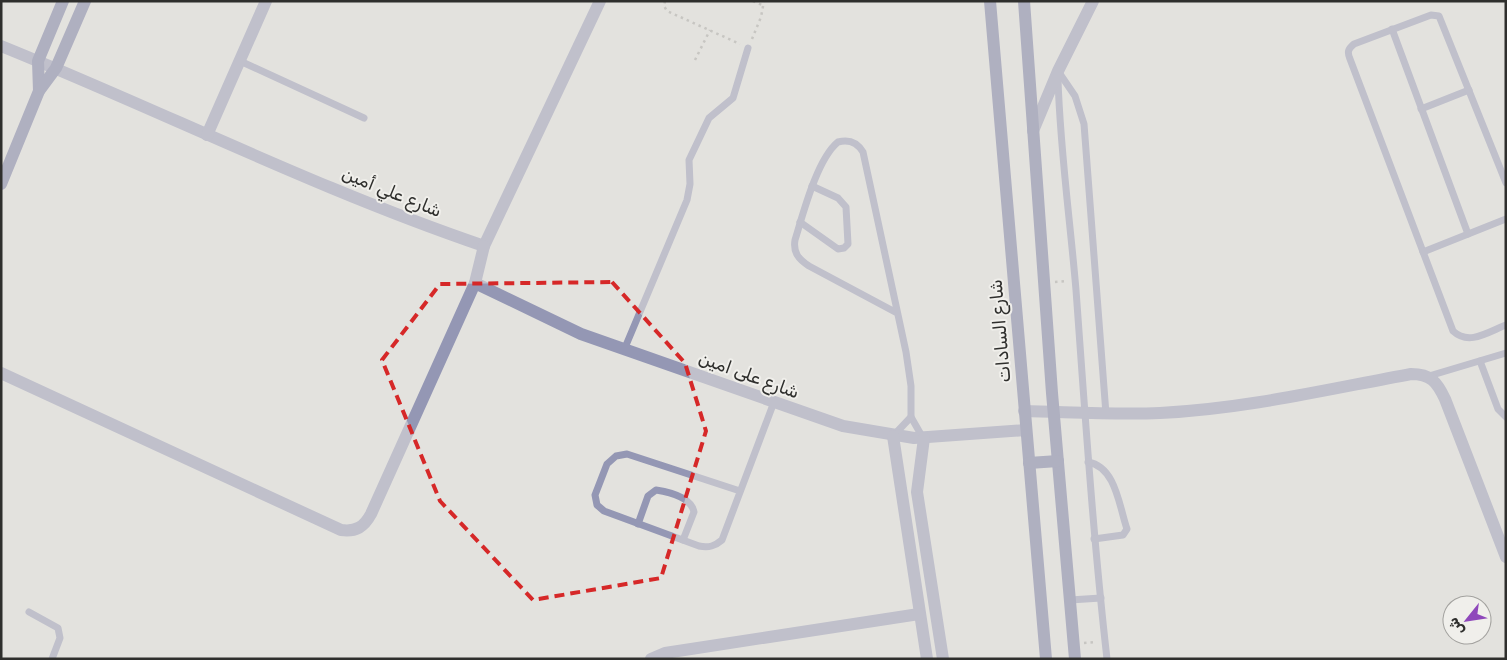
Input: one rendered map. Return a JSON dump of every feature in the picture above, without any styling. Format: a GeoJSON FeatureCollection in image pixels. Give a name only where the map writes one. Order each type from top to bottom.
{"type":"FeatureCollection","features":[{"type":"Feature","properties":{"kind":"main road"},"geometry":{"type":"LineString","coordinates":[[40,92],[38,61],[64,1]]}},
{"type":"Feature","properties":{"kind":"main road"},"geometry":{"type":"LineString","coordinates":[[1,184],[40,92],[56,68],[86,1]]}},
{"type":"Feature","properties":{"kind":"main road","name":"شارع السادات"},"geometry":{"type":"LineString","coordinates":[[990,1],[1046,659]]}},
{"type":"Feature","properties":{"kind":"main road"},"geometry":{"type":"LineString","coordinates":[[1024,1],[1054,412],[1075,659]]}},
{"type":"Feature","properties":{"kind":"main road"},"geometry":{"type":"LineString","coordinates":[[1029,463],[1058,461]]}},
{"type":"Feature","properties":{"kind":"street"},"geometry":{"type":"LineString","coordinates":[[207,135],[266,1]]}},
{"type":"Feature","properties":{"kind":"street"},"geometry":{"type":"LineString","coordinates":[[1,372],[341,530],[349,531],[363,526],[371,514],[475,283],[484,246],[600,1]]}},
{"type":"Feature","properties":{"kind":"street"},"geometry":{"type":"LineString","coordinates":[[1033,131],[1058,71],[1093,1]]}},
{"type":"Feature","properties":{"kind":"street","name":"شارع علي أمين"},"geometry":{"type":"LineString","coordinates":[[1,46],[56,68],[207,135],[443,232],[484,246]]}},
{"type":"Feature","properties":{"kind":"street","name":"شارع على امين"},"geometry":{"type":"LineString","coordinates":[[475,283],[581,334],[843,426],[893,436],[924,438],[1026,430]]}},
{"type":"Feature","properties":{"kind":"street"},"geometry":{"type":"LineString","coordinates":[[1024,411],[1106,414],[1182,410],[1298,396],[1411,374],[1429,376],[1446,399],[1506,557]]}},
{"type":"Feature","properties":{"kind":"street"},"geometry":{"type":"LineString","coordinates":[[893,436],[927,659]]}},
{"type":"Feature","properties":{"kind":"street"},"geometry":{"type":"LineString","coordinates":[[924,438],[917,492],[943,659]]}},
{"type":"Feature","properties":{"kind":"street"},"geometry":{"type":"LineString","coordinates":[[651,659],[665,653],[919,614]]}},
{"type":"Feature","properties":{"kind":"lane"},"geometry":{"type":"LineString","coordinates":[[1506,183],[1440,16],[1431,15],[1354,44],[1348,53],[1450,324],[1458,336],[1472,338],[1506,325]]}},
{"type":"Feature","properties":{"kind":"lane"},"geometry":{"type":"LineString","coordinates":[[1392,30],[1468,234]]}},
{"type":"Feature","properties":{"kind":"lane"},"geometry":{"type":"LineString","coordinates":[[624,350],[687,200],[690,184],[689,160],[709,118],[732,98],[748,48]]}},
{"type":"Feature","properties":{"kind":"lane"},"geometry":{"type":"LineString","coordinates":[[240,61],[364,118]]}},
{"type":"Feature","properties":{"kind":"lane"},"geometry":{"type":"LineString","coordinates":[[1058,71],[1059,115],[1094,539],[1107,659]]}},
{"type":"Feature","properties":{"kind":"lane"},"geometry":{"type":"LineString","coordinates":[[1058,71],[1075,96],[1084,124],[1106,414]]}},
{"type":"Feature","properties":{"kind":"lane"},"geometry":{"type":"LineString","coordinates":[[1421,109],[1469,90]]}},
{"type":"Feature","properties":{"kind":"lane"},"geometry":{"type":"LineString","coordinates":[[897,312],[802,262],[794,248],[812,186],[833,146],[838,142],[850,140],[860,147],[863,152],[897,312],[907,360],[911,386],[911,417],[924,438]]}},
{"type":"Feature","properties":{"kind":"lane"},"geometry":{"type":"LineString","coordinates":[[800,222],[838,249],[844,248],[848,244],[846,206],[838,198],[812,186]]}},
{"type":"Feature","properties":{"kind":"lane"},"geometry":{"type":"LineString","coordinates":[[1423,252],[1506,219]]}},
{"type":"Feature","properties":{"kind":"lane"},"geometry":{"type":"LineString","coordinates":[[1429,376],[1506,353]]}},
{"type":"Feature","properties":{"kind":"lane"},"geometry":{"type":"LineString","coordinates":[[1480,361],[1498,409],[1506,417]]}},
{"type":"Feature","properties":{"kind":"lane"},"geometry":{"type":"LineString","coordinates":[[740,491],[627,454],[616,456],[607,464],[595,495],[604,512],[705,547],[718,544],[722,540],[774,402]]}},
{"type":"Feature","properties":{"kind":"lane"},"geometry":{"type":"LineString","coordinates":[[893,436],[911,417]]}},
{"type":"Feature","properties":{"kind":"lane"},"geometry":{"type":"LineString","coordinates":[[1088,462],[1099,465],[1107,472],[1127,529],[1123,535],[1094,539]]}},
{"type":"Feature","properties":{"kind":"lane"},"geometry":{"type":"LineString","coordinates":[[638,524],[648,496],[656,490],[661,491],[688,501],[693,508],[694,512],[683,540]]}},
{"type":"Feature","properties":{"kind":"lane"},"geometry":{"type":"LineString","coordinates":[[1070,600],[1101,598]]}},
{"type":"Feature","properties":{"kind":"lane"},"geometry":{"type":"LineString","coordinates":[[29,612],[58,628],[60,638],[52,659]]}},
{"type":"Feature","properties":{"kind":"path"},"geometry":{"type":"LineString","coordinates":[[665,1],[664,6],[667,11],[748,48],[761,16],[764,1]]}},
{"type":"Feature","properties":{"kind":"path"},"geometry":{"type":"LineString","coordinates":[[753,1],[762,5]]}},
{"type":"Feature","properties":{"kind":"path"},"geometry":{"type":"LineString","coordinates":[[695,60],[710,30]]}},
{"type":"Feature","properties":{"kind":"path"},"geometry":{"type":"LineString","coordinates":[[1074,644],[1105,642]]}},
{"type":"Feature","properties":{"kind":"highlighted area"},"geometry":{"type":"Polygon","coordinates":[[[612,282],[685,363],[706,431],[661,578],[533,600],[440,501],[382,360],[440,284],[612,282]]]}}]}
